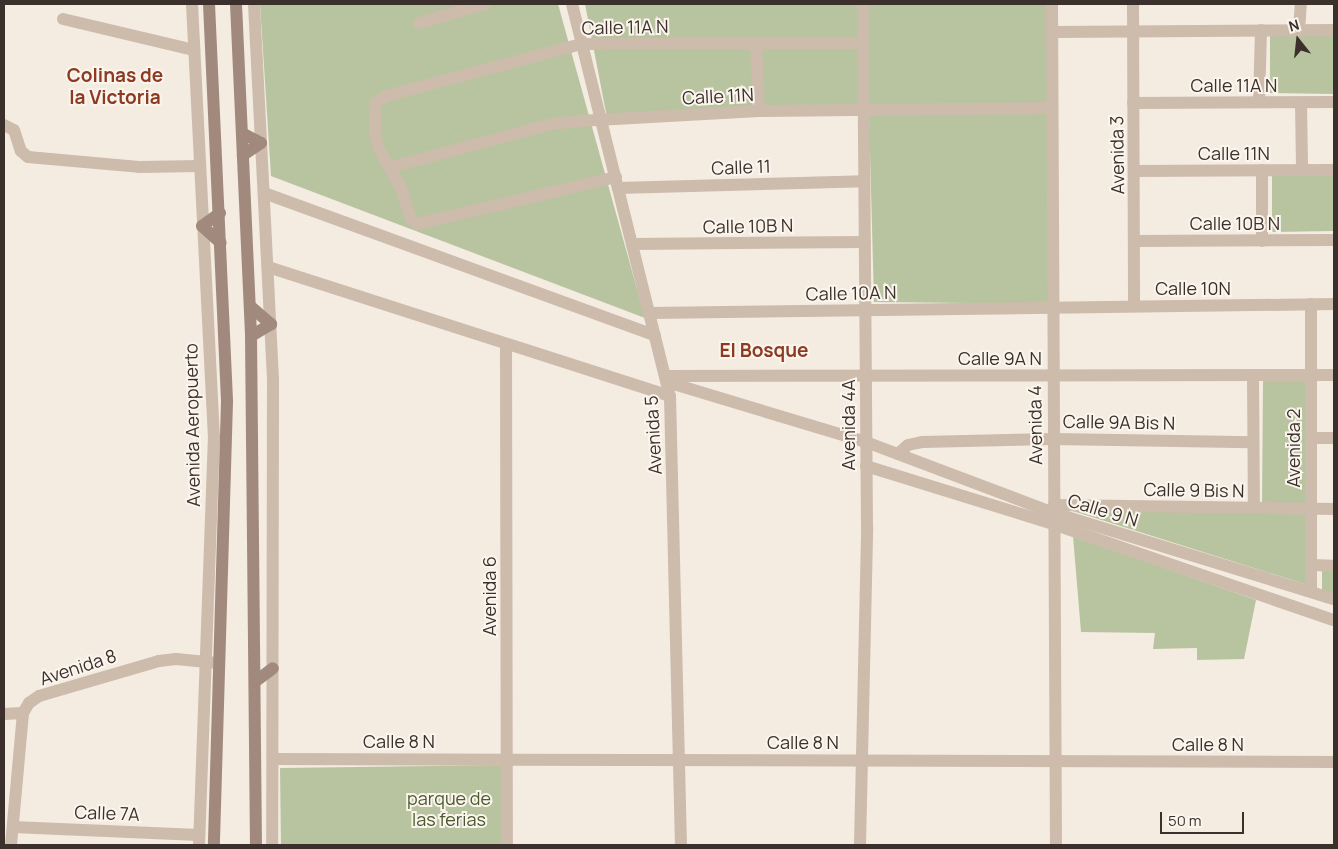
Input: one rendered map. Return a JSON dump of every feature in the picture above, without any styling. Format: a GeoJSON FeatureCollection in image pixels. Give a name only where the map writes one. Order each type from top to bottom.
{"type":"FeatureCollection","features":[{"type":"Feature","properties":{"kind":"main road","name":"Avenida Aeropuerto"},"geometry":{"type":"LineString","coordinates":[[209,4],[220,213],[227,402],[222,664],[214,845]]}},
{"type":"Feature","properties":{"kind":"main road"},"geometry":{"type":"LineString","coordinates":[[236,4],[251,336],[256,681],[256,845]]}},
{"type":"Feature","properties":{"kind":"main road"},"geometry":{"type":"LineString","coordinates":[[242,133],[261,143],[243,155]]}},
{"type":"Feature","properties":{"kind":"main road"},"geometry":{"type":"LineString","coordinates":[[220,213],[202,226],[221,243]]}},
{"type":"Feature","properties":{"kind":"main road"},"geometry":{"type":"LineString","coordinates":[[250,306],[272,324],[251,336]]}},
{"type":"Feature","properties":{"kind":"main road"},"geometry":{"type":"LineString","coordinates":[[256,681],[273,668]]}},
{"type":"Feature","properties":{"kind":"street","name":"Avenida Aeropuerto"},"geometry":{"type":"LineString","coordinates":[[192,4],[214,436],[199,840]]}},
{"type":"Feature","properties":{"kind":"street"},"geometry":{"type":"LineString","coordinates":[[254,4],[272,324],[272,845]]}},
{"type":"Feature","properties":{"kind":"street"},"geometry":{"type":"LineString","coordinates":[[419,23],[485,4]]}},
{"type":"Feature","properties":{"kind":"street","name":"Avenida 5"},"geometry":{"type":"LineString","coordinates":[[572,4],[599,120],[633,244],[670,396],[681,760],[681,845]]}},
{"type":"Feature","properties":{"kind":"street","name":"Avenida 4A"},"geometry":{"type":"LineString","coordinates":[[860,845],[866,466],[863,4]]}},
{"type":"Feature","properties":{"kind":"street","name":"Avenida 4"},"geometry":{"type":"LineString","coordinates":[[1052,4],[1052,376],[1056,845]]}},
{"type":"Feature","properties":{"kind":"street","name":"Avenida 3"},"geometry":{"type":"LineString","coordinates":[[1133,4],[1134,306]]}},
{"type":"Feature","properties":{"kind":"street"},"geometry":{"type":"LineString","coordinates":[[1299,30],[1301,4]]}},
{"type":"Feature","properties":{"kind":"street"},"geometry":{"type":"LineString","coordinates":[[63,19],[194,50]]}},
{"type":"Feature","properties":{"kind":"street"},"geometry":{"type":"LineString","coordinates":[[1052,32],[1132,29],[1334,30]]}},
{"type":"Feature","properties":{"kind":"street"},"geometry":{"type":"LineString","coordinates":[[1260,102],[1261,30]]}},
{"type":"Feature","properties":{"kind":"street","name":"Calle 11A N"},"geometry":{"type":"LineString","coordinates":[[417,224],[411,219],[390,167],[379,149],[375,135],[375,103],[380,98],[582,44],[863,43]]}},
{"type":"Feature","properties":{"kind":"street"},"geometry":{"type":"LineString","coordinates":[[756,44],[758,111]]}},
{"type":"Feature","properties":{"kind":"street","name":"Calle 11A N"},"geometry":{"type":"LineString","coordinates":[[1134,103],[1334,102]]}},
{"type":"Feature","properties":{"kind":"street"},"geometry":{"type":"LineString","coordinates":[[1301,103],[1302,170]]}},
{"type":"Feature","properties":{"kind":"street","name":"Calle 11N"},"geometry":{"type":"LineString","coordinates":[[390,167],[552,124],[758,111],[1052,108]]}},
{"type":"Feature","properties":{"kind":"street"},"geometry":{"type":"LineString","coordinates":[[4,125],[14,130],[20,151],[28,157],[139,167],[200,166]]}},
{"type":"Feature","properties":{"kind":"street"},"geometry":{"type":"LineString","coordinates":[[1262,170],[1262,241]]}},
{"type":"Feature","properties":{"kind":"street","name":"Calle 11N"},"geometry":{"type":"LineString","coordinates":[[1134,171],[1334,170]]}},
{"type":"Feature","properties":{"kind":"street","name":"Calle 11"},"geometry":{"type":"LineString","coordinates":[[417,224],[617,183],[864,181]]}},
{"type":"Feature","properties":{"kind":"street"},"geometry":{"type":"LineString","coordinates":[[264,192],[655,334]]}},
{"type":"Feature","properties":{"kind":"street","name":"Calle 10B N"},"geometry":{"type":"LineString","coordinates":[[1135,241],[1334,240]]}},
{"type":"Feature","properties":{"kind":"street","name":"Calle 10B N"},"geometry":{"type":"LineString","coordinates":[[633,244],[865,242]]}},
{"type":"Feature","properties":{"kind":"street"},"geometry":{"type":"LineString","coordinates":[[268,267],[506,346],[670,396]]}},
{"type":"Feature","properties":{"kind":"street","name":"Avenida 2"},"geometry":{"type":"LineString","coordinates":[[1311,304],[1311,591]]}},
{"type":"Feature","properties":{"kind":"street","name":"Calle 10N"},"geometry":{"type":"LineString","coordinates":[[1052,308],[1334,304]]}},
{"type":"Feature","properties":{"kind":"street","name":"Calle 10A N"},"geometry":{"type":"LineString","coordinates":[[650,313],[1052,308]]}},
{"type":"Feature","properties":{"kind":"street","name":"Avenida 6"},"geometry":{"type":"LineString","coordinates":[[506,346],[507,845]]}},
{"type":"Feature","properties":{"kind":"street"},"geometry":{"type":"LineString","coordinates":[[1252,375],[1254,508]]}},
{"type":"Feature","properties":{"kind":"street","name":"Calle 9A N"},"geometry":{"type":"LineString","coordinates":[[666,379],[866,376],[1334,375]]}},
{"type":"Feature","properties":{"kind":"street","name":"Calle 9 N"},"geometry":{"type":"LineString","coordinates":[[666,379],[866,442],[1334,620]]}},
{"type":"Feature","properties":{"kind":"street"},"geometry":{"type":"LineString","coordinates":[[1311,438],[1334,438]]}},
{"type":"Feature","properties":{"kind":"street","name":"Calle 9A Bis N"},"geometry":{"type":"LineString","coordinates":[[898,454],[915,443],[1054,439],[1253,442]]}},
{"type":"Feature","properties":{"kind":"street","name":"Calle 9 N"},"geometry":{"type":"LineString","coordinates":[[866,466],[1054,514],[1334,599]]}},
{"type":"Feature","properties":{"kind":"street","name":"Calle 9 Bis N"},"geometry":{"type":"LineString","coordinates":[[1054,514],[1254,508],[1334,509]]}},
{"type":"Feature","properties":{"kind":"street"},"geometry":{"type":"LineString","coordinates":[[1311,565],[1334,566]]}},
{"type":"Feature","properties":{"kind":"street","name":"Avenida 8"},"geometry":{"type":"LineString","coordinates":[[23,713],[29,703],[39,696],[139,665],[176,659],[222,664]]}},
{"type":"Feature","properties":{"kind":"street"},"geometry":{"type":"LineString","coordinates":[[4,714],[23,713],[11,845]]}},
{"type":"Feature","properties":{"kind":"street","name":"Calle 8 N"},"geometry":{"type":"LineString","coordinates":[[273,759],[1334,762]]}},
{"type":"Feature","properties":{"kind":"street","name":"Calle 7A"},"geometry":{"type":"LineString","coordinates":[[13,827],[199,840]]}},
{"type":"Feature","properties":{"kind":"green space"},"geometry":{"type":"Polygon","coordinates":[[[260,4],[558,4],[645,318],[271,176],[260,4]]]}},
{"type":"Feature","properties":{"kind":"green space"},"geometry":{"type":"Polygon","coordinates":[[[585,4],[1053,4],[1055,304],[874,302],[869,114],[607,118],[585,4]]]}},
{"type":"Feature","properties":{"kind":"green space"},"geometry":{"type":"Polygon","coordinates":[[[1270,34],[1334,34],[1334,94],[1270,93],[1270,34]]]}},
{"type":"Feature","properties":{"kind":"green space"},"geometry":{"type":"Polygon","coordinates":[[[1334,175],[1334,231],[1272,232],[1272,176],[1334,175]]]}},
{"type":"Feature","properties":{"kind":"green space"},"geometry":{"type":"Polygon","coordinates":[[[1310,377],[1308,585],[1057,506],[1262,505],[1263,380],[1310,377]]]}},
{"type":"Feature","properties":{"kind":"green space"},"geometry":{"type":"Polygon","coordinates":[[[1073,536],[1256,600],[1244,659],[1197,660],[1197,648],[1153,649],[1155,633],[1081,632],[1073,536]]]}},
{"type":"Feature","properties":{"kind":"green space"},"geometry":{"type":"Polygon","coordinates":[[[1322,568],[1334,568],[1334,594],[1322,591],[1322,568]]]}},
{"type":"Feature","properties":{"kind":"green space","name":"parque de las ferias"},"geometry":{"type":"Polygon","coordinates":[[[508,765],[508,845],[281,845],[280,768],[508,765]]]}},
{"type":"Feature","properties":{"kind":"district","name":"Colinas de la Victoria"},"geometry":{"type":"Point","coordinates":[115,87]}},
{"type":"Feature","properties":{"kind":"district","name":"El Bosque"},"geometry":{"type":"Point","coordinates":[764,351]}}]}
